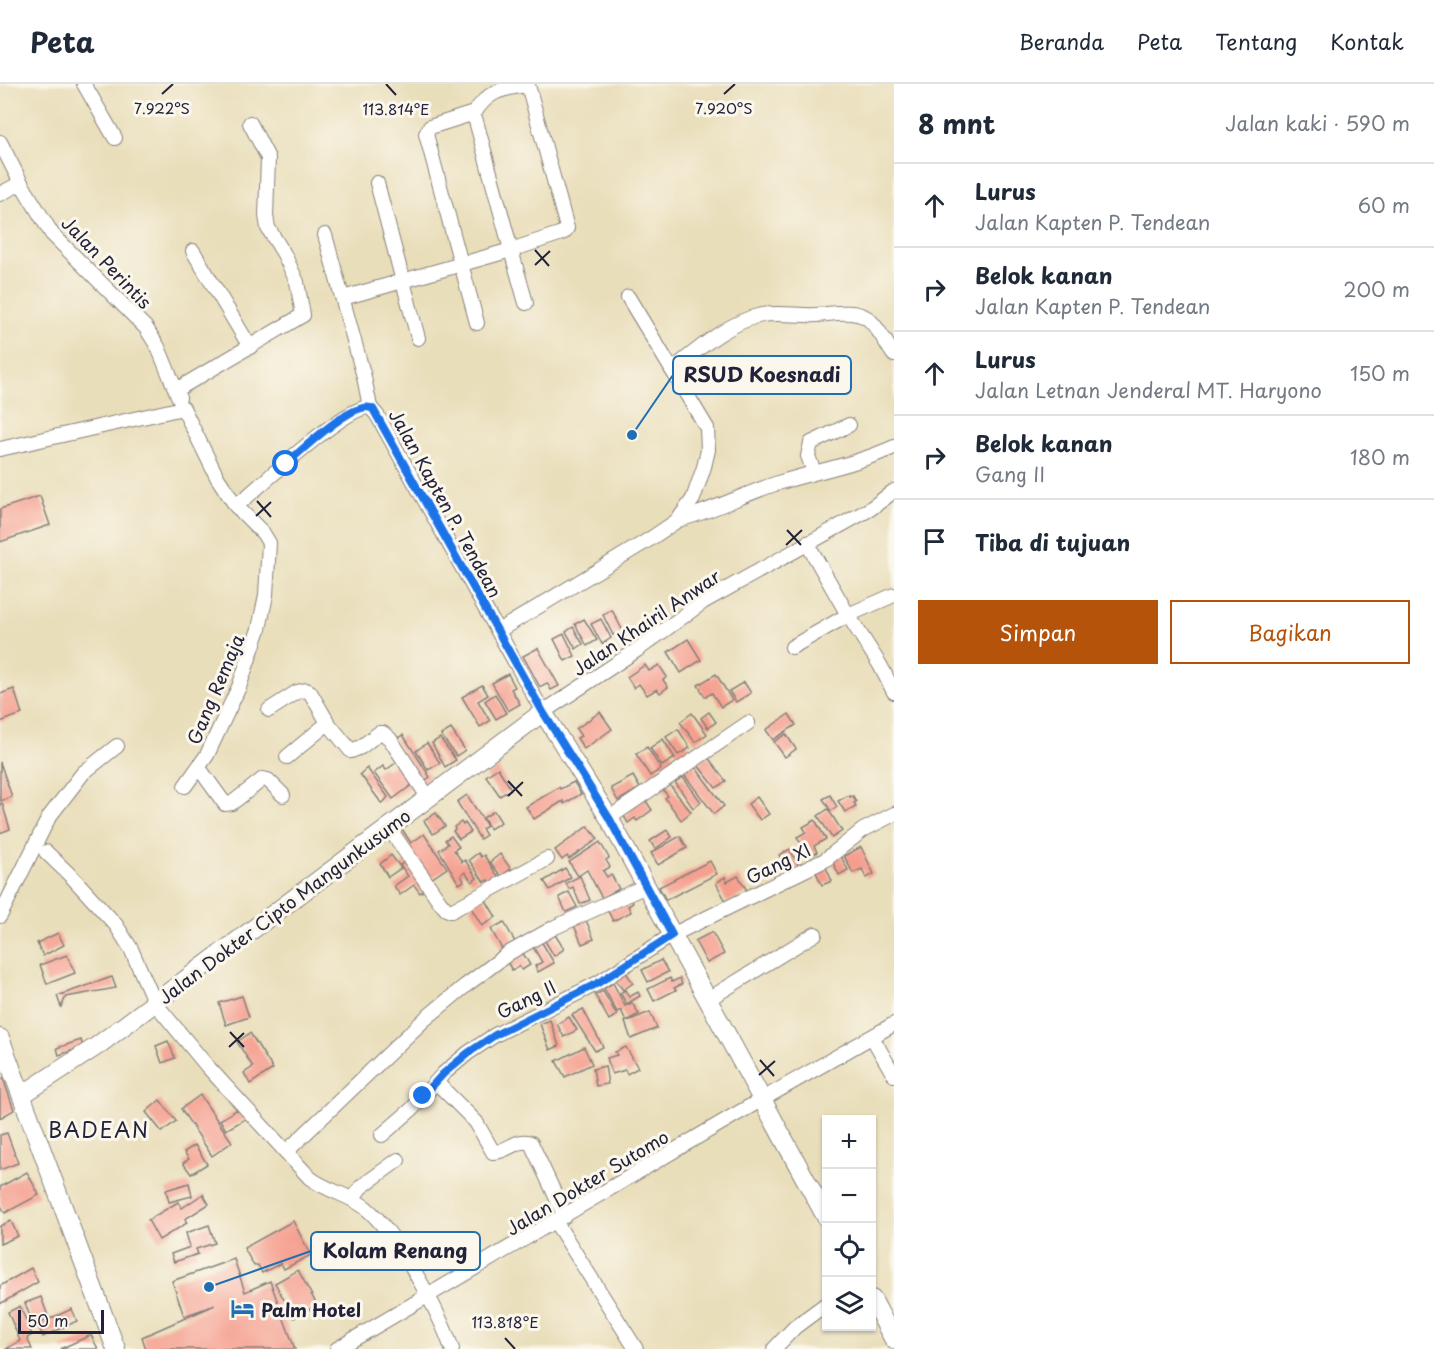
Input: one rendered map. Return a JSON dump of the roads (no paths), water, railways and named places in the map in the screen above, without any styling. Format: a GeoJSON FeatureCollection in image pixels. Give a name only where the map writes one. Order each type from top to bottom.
{"type":"FeatureCollection","features":[{"type":"Feature","properties":{"kind":"main road","name":"Jalan Dokter Cipto Mangunkusumo"},"geometry":{"type":"LineString","coordinates":[[22,1095],[97,1046],[543,712]]}},
{"type":"Feature","properties":{"kind":"main road"},"geometry":{"type":"LineString","coordinates":[[543,712],[609,818],[822,1210]]}},
{"type":"Feature","properties":{"kind":"main road"},"geometry":{"type":"LineString","coordinates":[[2,1049],[22,1095],[116,1349]]}},
{"type":"Feature","properties":{"kind":"main road"},"geometry":{"type":"LineString","coordinates":[[876,1306],[894,1340]]}},
{"type":"Feature","properties":{"kind":"street"},"geometry":{"type":"LineString","coordinates":[[84,84],[115,138]]}},
{"type":"Feature","properties":{"kind":"street"},"geometry":{"type":"LineString","coordinates":[[343,298],[511,250],[564,232],[567,228],[528,85],[495,92],[482,101],[473,115],[511,250],[526,303]]}},
{"type":"Feature","properties":{"kind":"street"},"geometry":{"type":"LineString","coordinates":[[473,115],[469,114],[430,126],[426,132],[477,323]]}},
{"type":"Feature","properties":{"kind":"street"},"geometry":{"type":"LineString","coordinates":[[176,390],[303,315],[301,297],[293,273],[268,228],[266,216],[268,158],[250,123]]}},
{"type":"Feature","properties":{"kind":"street","name":"Jalan Perintis"},"geometry":{"type":"LineString","coordinates":[[0,142],[21,183],[52,234],[146,328],[162,354],[183,408]]}},
{"type":"Feature","properties":{"kind":"street"},"geometry":{"type":"LineString","coordinates":[[0,194],[21,183]]}},
{"type":"Feature","properties":{"kind":"street"},"geometry":{"type":"LineString","coordinates":[[377,183],[418,338]]}},
{"type":"Feature","properties":{"kind":"street"},"geometry":{"type":"LineString","coordinates":[[325,236],[369,401]]}},
{"type":"Feature","properties":{"kind":"street"},"geometry":{"type":"LineString","coordinates":[[194,251],[249,347]]}},
{"type":"Feature","properties":{"kind":"street"},"geometry":{"type":"LineString","coordinates":[[628,297],[703,420],[708,439],[706,459],[693,499],[678,520]]}},
{"type":"Feature","properties":{"kind":"street"},"geometry":{"type":"LineString","coordinates":[[672,370],[705,344],[730,329],[762,315],[806,316],[849,313],[861,315],[869,320],[894,355]]}},
{"type":"Feature","properties":{"kind":"street","name":"Jalan Kapten P. Tendean"},"geometry":{"type":"LineString","coordinates":[[236,506],[315,438],[369,401],[543,712]]}},
{"type":"Feature","properties":{"kind":"street"},"geometry":{"type":"LineString","coordinates":[[0,449],[183,408],[217,477],[236,506]]}},
{"type":"Feature","properties":{"kind":"street"},"geometry":{"type":"LineString","coordinates":[[814,472],[808,456],[811,443],[849,425]]}},
{"type":"Feature","properties":{"kind":"street"},"geometry":{"type":"LineString","coordinates":[[498,631],[678,520],[814,472],[858,462],[894,447]]}},
{"type":"Feature","properties":{"kind":"street","name":"Jalan Khairil Anwar"},"geometry":{"type":"LineString","coordinates":[[543,712],[637,650],[703,602],[870,509],[894,491]]}},
{"type":"Feature","properties":{"kind":"street","name":"Gang Remaja"},"geometry":{"type":"LineString","coordinates":[[185,786],[199,768],[224,719],[260,629],[266,595],[269,543],[263,533],[236,506]]}},
{"type":"Feature","properties":{"kind":"street"},"geometry":{"type":"LineString","coordinates":[[807,543],[894,692]]}},
{"type":"Feature","properties":{"kind":"street"},"geometry":{"type":"LineString","coordinates":[[792,647],[848,615],[894,595]]}},
{"type":"Feature","properties":{"kind":"street"},"geometry":{"type":"LineString","coordinates":[[268,710],[297,692],[306,690],[310,692],[328,723],[351,751],[361,747],[379,733],[386,734],[428,798]]}},
{"type":"Feature","properties":{"kind":"street"},"geometry":{"type":"LineString","coordinates":[[286,757],[328,723]]}},
{"type":"Feature","properties":{"kind":"street"},"geometry":{"type":"LineString","coordinates":[[609,818],[748,723]]}},
{"type":"Feature","properties":{"kind":"street"},"geometry":{"type":"LineString","coordinates":[[0,916],[49,817],[83,773],[117,746]]}},
{"type":"Feature","properties":{"kind":"street"},"geometry":{"type":"LineString","coordinates":[[199,768],[225,804],[232,803],[263,779],[268,780],[284,795]]}},
{"type":"Feature","properties":{"kind":"street","name":"Gang XI"},"geometry":{"type":"LineString","coordinates":[[672,935],[825,860],[863,830],[894,814]]}},
{"type":"Feature","properties":{"kind":"street"},"geometry":{"type":"LineString","coordinates":[[389,828],[440,902],[449,911],[453,911],[547,859]]}},
{"type":"Feature","properties":{"kind":"street"},"geometry":{"type":"LineString","coordinates":[[46,852],[116,924],[155,1003],[207,1066],[286,1152],[321,1186],[352,1199],[368,1210],[381,1224],[428,1296],[452,1349]]}},
{"type":"Feature","properties":{"kind":"street"},"geometry":{"type":"LineString","coordinates":[[286,1152],[425,1019],[509,953],[555,927],[646,886]]}},
{"type":"Feature","properties":{"kind":"street"},"geometry":{"type":"LineString","coordinates":[[707,1000],[815,934]]}},
{"type":"Feature","properties":{"kind":"street","name":"Gang II"},"geometry":{"type":"LineString","coordinates":[[382,1135],[412,1109],[436,1082],[468,1053],[495,1035],[598,983],[672,935]]}},
{"type":"Feature","properties":{"kind":"street","name":"Jalan Dokter Sutomo"},"geometry":{"type":"LineString","coordinates":[[337,1349],[894,1024]]}},
{"type":"Feature","properties":{"kind":"street"},"geometry":{"type":"LineString","coordinates":[[872,1037],[894,1075]]}},
{"type":"Feature","properties":{"kind":"street"},"geometry":{"type":"LineString","coordinates":[[436,1082],[476,1122],[493,1152],[499,1152],[522,1142],[531,1143],[560,1219],[636,1349]]}},
{"type":"Feature","properties":{"kind":"street"},"geometry":{"type":"LineString","coordinates":[[352,1199],[361,1187],[398,1160]]}},
{"type":"Feature","properties":{"kind":"street"},"geometry":{"type":"LineString","coordinates":[[774,1349],[795,1327],[822,1307]]}},
{"type":"Feature","properties":{"kind":"place","name":"RSUD Koesnadi"},"geometry":{"type":"Point","coordinates":[632,435]}},
{"type":"Feature","properties":{"kind":"place","name":"Kolam Renang"},"geometry":{"type":"Point","coordinates":[209,1287]}},
{"type":"Feature","properties":{"kind":"place","name":"Palm Hotel"},"geometry":{"type":"Point","coordinates":[243,1309]}},
{"type":"Feature","properties":{"kind":"district","name":"BADEAN"},"geometry":{"type":"Point","coordinates":[99,1129]}}]}
